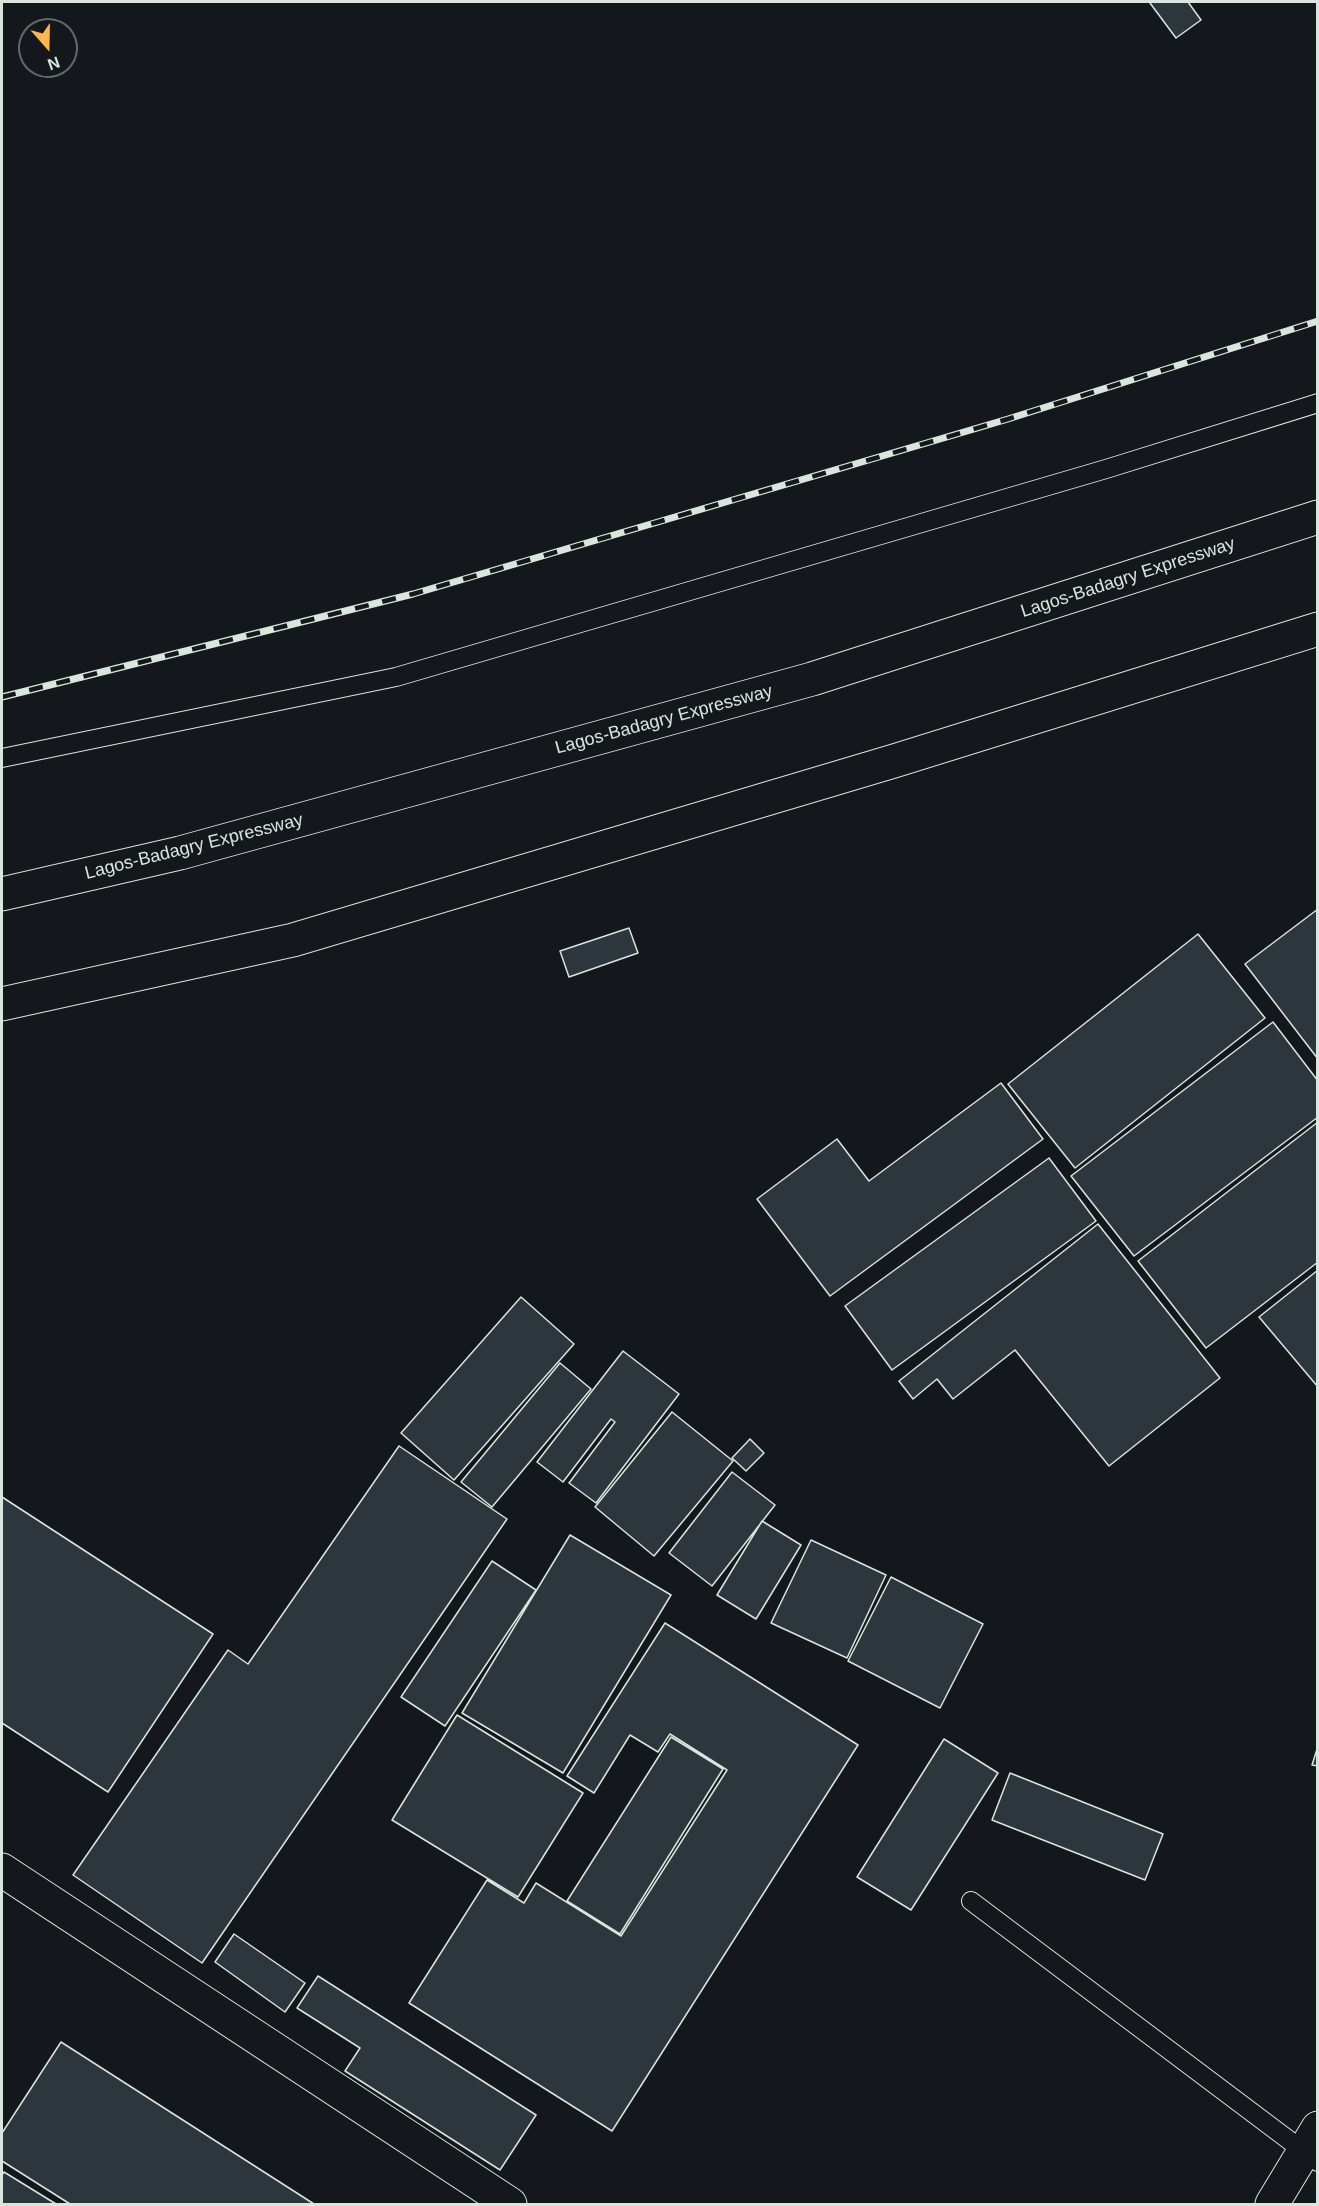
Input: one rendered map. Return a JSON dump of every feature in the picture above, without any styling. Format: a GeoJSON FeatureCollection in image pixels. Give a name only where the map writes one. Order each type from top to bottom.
{"type":"FeatureCollection","features":[{"type":"Feature","properties":{"kind":"main road","name":"Lagos-Badagry Expressway"},"geometry":{"type":"LineString","coordinates":[[2,894],[180,853],[812,679],[1317,517]]}},
{"type":"Feature","properties":{"kind":"main road"},"geometry":{"type":"LineString","coordinates":[[2,1004],[293,940],[906,757],[1317,629]]}},
{"type":"Feature","properties":{"kind":"main road"},"geometry":{"type":"LineString","coordinates":[[2,1870],[510,2205]]}},
{"type":"Feature","properties":{"kind":"main road"},"geometry":{"type":"LineString","coordinates":[[1272,2205],[1313,2146]]}},
{"type":"Feature","properties":{"kind":"lane"},"geometry":{"type":"LineString","coordinates":[[2,758],[396,677],[1095,472],[1317,403]]}},
{"type":"Feature","properties":{"kind":"lane"},"geometry":{"type":"LineString","coordinates":[[971,1901],[1313,2146]]}},
{"type":"Feature","properties":{"kind":"building"},"geometry":{"type":"Polygon","coordinates":[[[1188,2],[1201,20],[1176,38],[1150,3],[1188,2]]]}},
{"type":"Feature","properties":{"kind":"building"},"geometry":{"type":"Polygon","coordinates":[[[1318,909],[1318,1059],[1245,964],[1318,909]]]}},
{"type":"Feature","properties":{"kind":"building"},"geometry":{"type":"Polygon","coordinates":[[[629,928],[638,953],[569,977],[560,951],[629,928]]]}},
{"type":"Feature","properties":{"kind":"building"},"geometry":{"type":"Polygon","coordinates":[[[1198,934],[1265,1018],[1075,1168],[1008,1084],[1198,934]]]}},
{"type":"Feature","properties":{"kind":"building"},"geometry":{"type":"Polygon","coordinates":[[[1273,1022],[1318,1081],[1318,1117],[1134,1256],[1071,1176],[1273,1022]]]}},
{"type":"Feature","properties":{"kind":"building"},"geometry":{"type":"Polygon","coordinates":[[[1001,1083],[1043,1139],[830,1296],[757,1199],[837,1139],[869,1181],[1001,1083]]]}},
{"type":"Feature","properties":{"kind":"building"},"geometry":{"type":"Polygon","coordinates":[[[1318,1122],[1318,1262],[1206,1348],[1138,1261],[1318,1122]]]}},
{"type":"Feature","properties":{"kind":"building"},"geometry":{"type":"Polygon","coordinates":[[[1049,1158],[1096,1221],[892,1370],[845,1306],[1049,1158]]]}},
{"type":"Feature","properties":{"kind":"building"},"geometry":{"type":"Polygon","coordinates":[[[1098,1224],[1220,1378],[1109,1466],[1015,1350],[953,1399],[937,1379],[913,1399],[899,1381],[1098,1224]]]}},
{"type":"Feature","properties":{"kind":"building"},"geometry":{"type":"Polygon","coordinates":[[[1318,1270],[1318,1387],[1259,1317],[1318,1270]]]}},
{"type":"Feature","properties":{"kind":"building"},"geometry":{"type":"Polygon","coordinates":[[[521,1297],[574,1344],[454,1480],[401,1433],[521,1297]]]}},
{"type":"Feature","properties":{"kind":"building"},"geometry":{"type":"Polygon","coordinates":[[[623,1351],[679,1394],[596,1503],[569,1483],[615,1422],[611,1419],[563,1482],[537,1462],[623,1351]]]}},
{"type":"Feature","properties":{"kind":"building"},"geometry":{"type":"Polygon","coordinates":[[[560,1363],[591,1389],[492,1507],[461,1482],[560,1363]]]}},
{"type":"Feature","properties":{"kind":"building"},"geometry":{"type":"Polygon","coordinates":[[[672,1412],[733,1461],[654,1556],[595,1507],[672,1412]]]}},
{"type":"Feature","properties":{"kind":"building"},"geometry":{"type":"Polygon","coordinates":[[[750,1439],[764,1453],[746,1471],[732,1458],[750,1439]]]}},
{"type":"Feature","properties":{"kind":"building"},"geometry":{"type":"Polygon","coordinates":[[[399,1446],[507,1519],[202,1963],[73,1875],[228,1650],[248,1664],[399,1446]]]}},
{"type":"Feature","properties":{"kind":"building"},"geometry":{"type":"Polygon","coordinates":[[[732,1472],[775,1505],[712,1586],[669,1553],[732,1472]]]}},
{"type":"Feature","properties":{"kind":"building"},"geometry":{"type":"Polygon","coordinates":[[[2,1497],[213,1634],[108,1792],[2,1723],[2,1497]]]}},
{"type":"Feature","properties":{"kind":"building"},"geometry":{"type":"Polygon","coordinates":[[[762,1521],[801,1545],[756,1619],[717,1595],[762,1521]]]}},
{"type":"Feature","properties":{"kind":"building"},"geometry":{"type":"Polygon","coordinates":[[[570,1535],[671,1595],[563,1773],[462,1713],[570,1535]]]}},
{"type":"Feature","properties":{"kind":"building"},"geometry":{"type":"Polygon","coordinates":[[[811,1540],[886,1575],[847,1658],[771,1623],[811,1540]]]}},
{"type":"Feature","properties":{"kind":"building"},"geometry":{"type":"Polygon","coordinates":[[[492,1561],[536,1590],[445,1726],[401,1697],[492,1561]]]}},
{"type":"Feature","properties":{"kind":"building"},"geometry":{"type":"Polygon","coordinates":[[[891,1577],[983,1624],[940,1708],[848,1661],[891,1577]]]}},
{"type":"Feature","properties":{"kind":"building"},"geometry":{"type":"Polygon","coordinates":[[[665,1623],[858,1745],[612,2131],[409,2003],[487,1880],[524,1903],[536,1883],[621,1936],[727,1770],[670,1734],[658,1752],[630,1735],[594,1793],[567,1776],[665,1623]]]}},
{"type":"Feature","properties":{"kind":"building"},"geometry":{"type":"Polygon","coordinates":[[[457,1715],[583,1793],[518,1897],[392,1820],[457,1715]]]}},
{"type":"Feature","properties":{"kind":"building"},"geometry":{"type":"Polygon","coordinates":[[[671,1737],[723,1769],[620,1934],[567,1901],[671,1737]]]}},
{"type":"Feature","properties":{"kind":"building"},"geometry":{"type":"Polygon","coordinates":[[[944,1739],[998,1773],[911,1910],[857,1877],[944,1739]]]}},
{"type":"Feature","properties":{"kind":"building"},"geometry":{"type":"Polygon","coordinates":[[[1318,1746],[1318,1766],[1312,1765],[1318,1746]]]}},
{"type":"Feature","properties":{"kind":"building"},"geometry":{"type":"Polygon","coordinates":[[[1010,1773],[1163,1834],[1145,1880],[992,1820],[1010,1773]]]}},
{"type":"Feature","properties":{"kind":"building"},"geometry":{"type":"Polygon","coordinates":[[[234,1934],[305,1983],[285,2012],[215,1962],[234,1934]]]}},
{"type":"Feature","properties":{"kind":"building"},"geometry":{"type":"Polygon","coordinates":[[[318,1976],[536,2115],[500,2170],[345,2071],[360,2048],[297,2008],[318,1976]]]}},
{"type":"Feature","properties":{"kind":"building"},"geometry":{"type":"Polygon","coordinates":[[[61,2042],[314,2204],[70,2204],[2,2161],[2,2133],[61,2042]]]}},
{"type":"Feature","properties":{"kind":"building"},"geometry":{"type":"Polygon","coordinates":[[[4,2172],[56,2204],[2,2204],[2,2175],[4,2172]]]}},
{"type":"Feature","properties":{"kind":"railway"},"geometry":{"type":"LineString","coordinates":[[2,697],[413,594],[1008,419],[1318,321]]}}]}
